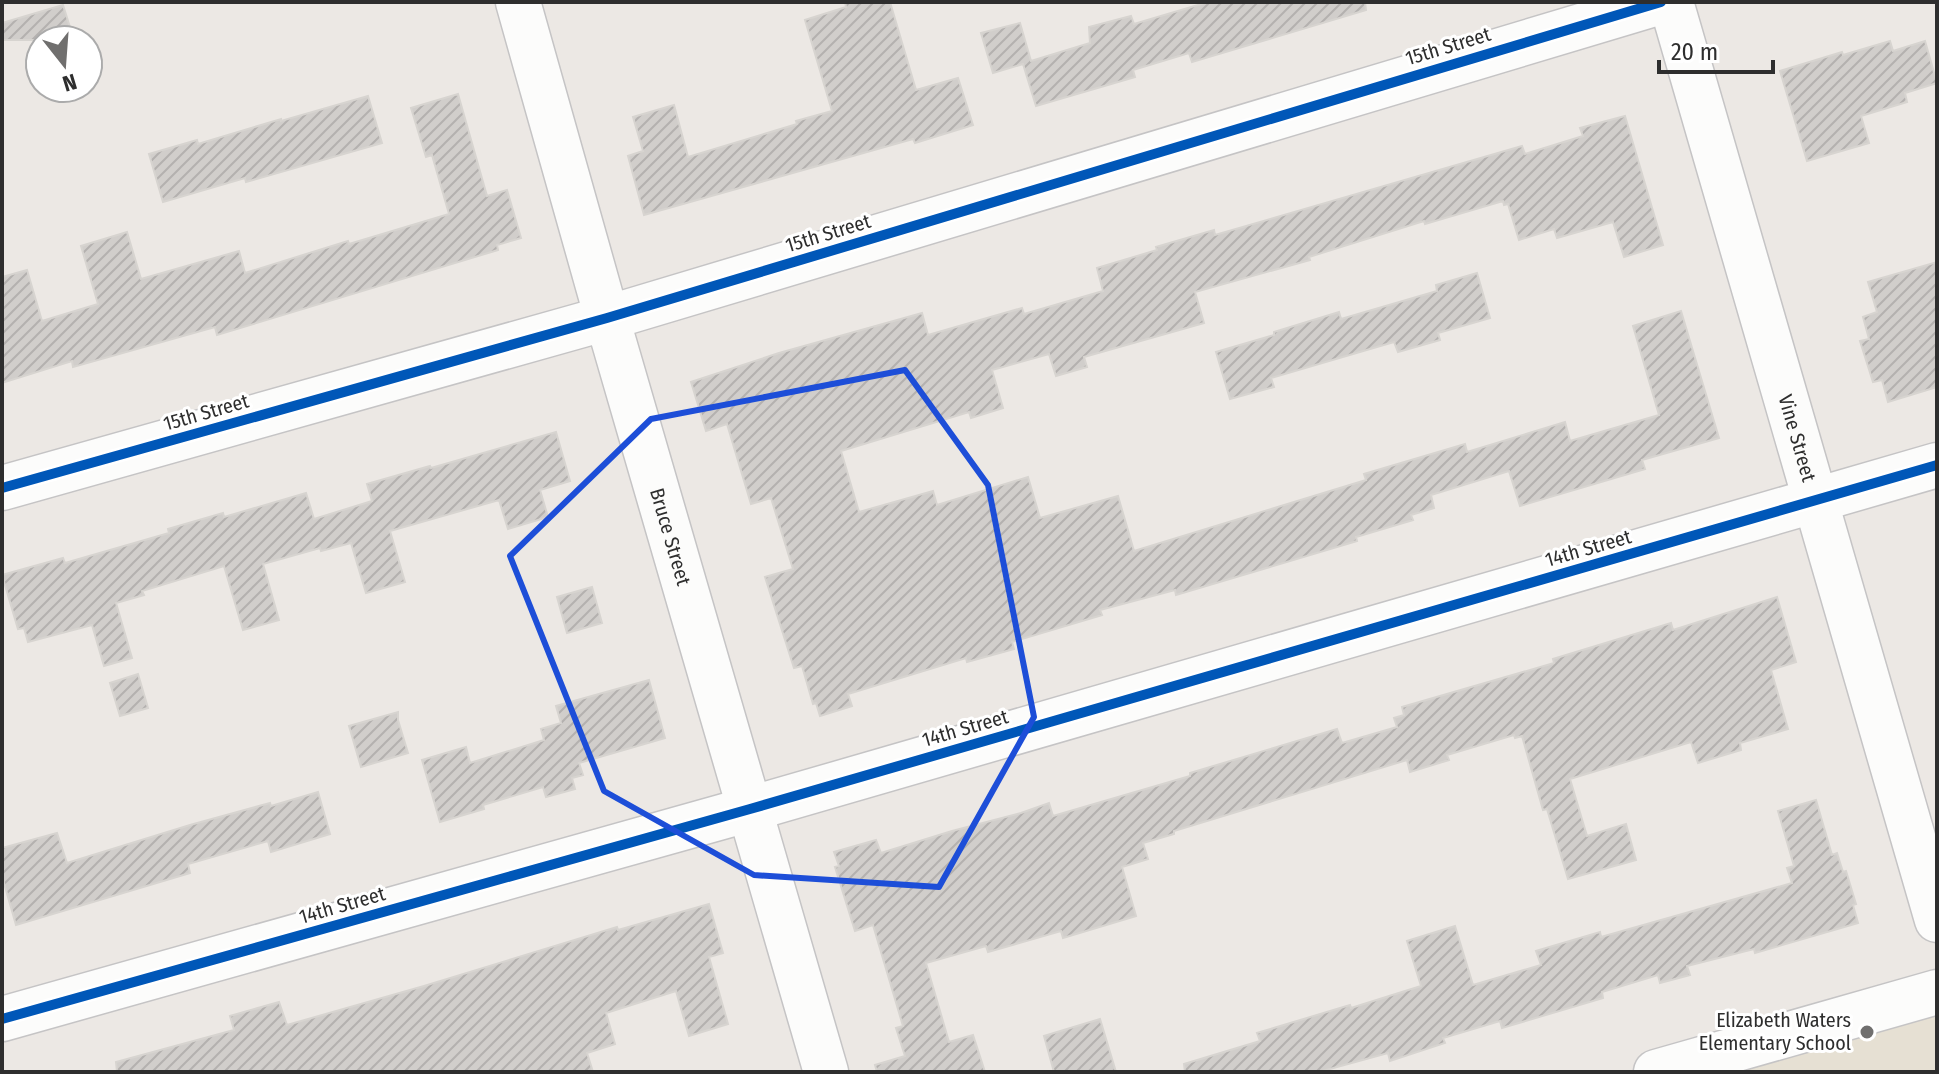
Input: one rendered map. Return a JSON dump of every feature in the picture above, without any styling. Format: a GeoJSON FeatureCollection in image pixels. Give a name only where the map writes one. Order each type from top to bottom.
{"type":"FeatureCollection","features":[{"type":"Feature","properties":{"kind":"street","name":"Bruce Street"},"geometry":{"type":"LineString","coordinates":[[518,2],[826,1072]]}},
{"type":"Feature","properties":{"kind":"street","name":"15th Street"},"geometry":{"type":"LineString","coordinates":[[2,488],[607,318],[1661,2]]}},
{"type":"Feature","properties":{"kind":"street","name":"Vine Street"},"geometry":{"type":"LineString","coordinates":[[1671,2],[1937,920]]}},
{"type":"Feature","properties":{"kind":"street","name":"14th Street"},"geometry":{"type":"LineString","coordinates":[[2,1019],[750,809],[1937,465]]}},
{"type":"Feature","properties":{"kind":"street"},"geometry":{"type":"LineString","coordinates":[[1656,1072],[1937,992]]}},
{"type":"Feature","properties":{"kind":"highlighted area"},"geometry":{"type":"Polygon","coordinates":[[[905,370],[988,485],[1034,717],[939,887],[754,875],[604,791],[510,556],[651,419],[905,370]]]}},
{"type":"Feature","properties":{"kind":"shaded area","name":"Elizabeth Waters Elementary School"},"geometry":{"type":"Polygon","coordinates":[[[1937,992],[1937,1072],[1656,1072],[1937,992]]]}},
{"type":"Feature","properties":{"kind":"building"},"geometry":{"type":"Polygon","coordinates":[[[845,2],[890,2],[916,90],[958,78],[973,125],[644,215],[628,156],[643,151],[633,117],[674,105],[688,157],[832,111],[805,20],[846,7],[845,2]]]}},
{"type":"Feature","properties":{"kind":"building"},"geometry":{"type":"Polygon","coordinates":[[[1208,2],[1365,2],[1366,10],[1192,62],[1189,53],[1133,70],[1135,77],[1036,106],[1023,64],[993,73],[981,33],[1020,23],[1031,61],[1090,43],[1089,27],[1131,16],[1134,24],[1208,2]]]}},
{"type":"Feature","properties":{"kind":"building"},"geometry":{"type":"Polygon","coordinates":[[[63,5],[69,24],[24,24],[24,40],[2,40],[2,23],[63,5]]]}},
{"type":"Feature","properties":{"kind":"building"},"geometry":{"type":"Polygon","coordinates":[[[1890,41],[1893,51],[1925,41],[1937,83],[1905,93],[1907,102],[1861,116],[1869,143],[1807,161],[1780,71],[1890,41]]]}},
{"type":"Feature","properties":{"kind":"building"},"geometry":{"type":"Polygon","coordinates":[[[458,94],[487,196],[507,190],[521,238],[497,245],[498,250],[217,335],[215,327],[73,367],[72,361],[2,383],[2,277],[27,270],[42,321],[98,304],[81,246],[127,232],[141,279],[239,251],[245,273],[449,214],[432,155],[426,157],[411,108],[458,94]]]}},
{"type":"Feature","properties":{"kind":"building"},"geometry":{"type":"Polygon","coordinates":[[[368,96],[382,143],[163,202],[149,154],[197,140],[198,144],[368,96]]]}},
{"type":"Feature","properties":{"kind":"building"},"geometry":{"type":"Polygon","coordinates":[[[1625,116],[1663,245],[1624,257],[1613,222],[1557,238],[1554,229],[1519,240],[1508,204],[1504,205],[1503,201],[1425,224],[1424,221],[1309,257],[1310,260],[1195,292],[1204,323],[1084,357],[1087,367],[1056,376],[1049,354],[992,370],[1003,408],[971,418],[969,412],[841,451],[859,512],[933,491],[937,505],[1028,477],[1040,518],[1118,496],[1134,551],[1366,480],[1364,474],[1465,444],[1467,452],[1565,422],[1570,441],[1659,415],[1633,326],[1681,311],[1719,438],[1642,460],[1645,469],[1520,506],[1509,471],[1431,495],[1434,508],[1411,515],[1413,520],[1356,537],[1357,541],[1176,595],[1175,590],[1100,610],[1102,615],[1012,642],[1014,649],[967,662],[966,658],[848,694],[852,706],[820,716],[816,703],[813,704],[802,666],[794,668],[765,577],[793,569],[771,498],[751,504],[727,424],[706,431],[691,382],[779,353],[922,313],[928,335],[1022,308],[1024,314],[1103,291],[1097,268],[1157,250],[1156,247],[1214,230],[1215,235],[1522,146],[1525,154],[1583,136],[1580,128],[1625,116]]]}},
{"type":"Feature","properties":{"kind":"building"},"geometry":{"type":"Polygon","coordinates":[[[1937,262],[1937,387],[1888,402],[1882,380],[1873,382],[1860,341],[1869,339],[1863,317],[1877,312],[1868,282],[1937,262]]]}},
{"type":"Feature","properties":{"kind":"building"},"geometry":{"type":"Polygon","coordinates":[[[1477,273],[1490,318],[1438,333],[1440,340],[1398,352],[1394,342],[1271,378],[1274,387],[1230,399],[1216,352],[1339,312],[1341,319],[1437,291],[1436,285],[1477,273]]]}},
{"type":"Feature","properties":{"kind":"building"},"geometry":{"type":"Polygon","coordinates":[[[556,432],[570,481],[540,490],[548,517],[508,529],[499,500],[390,531],[405,582],[366,593],[351,543],[263,564],[279,620],[243,630],[224,566],[142,591],[144,595],[116,603],[132,658],[104,666],[92,625],[28,642],[24,628],[18,629],[2,575],[63,558],[65,563],[169,533],[168,529],[223,513],[224,517],[306,493],[314,519],[372,501],[367,484],[556,432]]]}},
{"type":"Feature","properties":{"kind":"building"},"geometry":{"type":"Polygon","coordinates":[[[592,587],[602,623],[567,633],[557,597],[592,587]]]}},
{"type":"Feature","properties":{"kind":"building"},"geometry":{"type":"Polygon","coordinates":[[[1777,597],[1796,662],[1771,670],[1788,729],[1740,743],[1741,750],[1698,763],[1691,742],[1570,779],[1587,836],[1626,824],[1636,860],[1568,879],[1547,809],[1543,810],[1522,736],[1515,738],[1514,735],[1447,755],[1449,760],[1410,772],[1407,760],[1143,843],[1148,859],[1122,867],[1136,916],[1063,938],[1061,931],[988,952],[986,946],[926,963],[949,1042],[973,1035],[985,1072],[877,1072],[875,1065],[905,1056],[896,1028],[903,1026],[873,925],[855,931],[835,867],[839,866],[834,852],[876,840],[881,853],[1049,803],[1053,816],[1337,729],[1342,743],[1397,727],[1394,718],[1404,715],[1402,707],[1554,663],[1553,659],[1671,623],[1673,630],[1777,597]]]}},
{"type":"Feature","properties":{"kind":"building"},"geometry":{"type":"Polygon","coordinates":[[[138,674],[148,708],[120,716],[110,683],[138,674]]]}},
{"type":"Feature","properties":{"kind":"building"},"geometry":{"type":"Polygon","coordinates":[[[649,680],[665,738],[579,763],[583,775],[572,778],[575,789],[546,797],[543,787],[440,822],[422,760],[466,747],[470,763],[544,740],[541,729],[561,723],[556,706],[649,680]]]}},
{"type":"Feature","properties":{"kind":"building"},"geometry":{"type":"Polygon","coordinates":[[[398,712],[408,753],[361,767],[349,726],[398,712]]]}},
{"type":"Feature","properties":{"kind":"building"},"geometry":{"type":"Polygon","coordinates":[[[318,792],[330,834],[271,852],[268,841],[188,864],[190,873],[16,925],[2,876],[2,848],[57,833],[67,863],[190,825],[318,792]]]}},
{"type":"Feature","properties":{"kind":"building"},"geometry":{"type":"Polygon","coordinates":[[[1816,800],[1832,855],[1837,853],[1843,872],[1846,871],[1858,923],[1755,953],[1754,949],[1687,966],[1690,975],[1660,983],[1658,975],[1602,992],[1603,998],[1502,1028],[1500,1021],[1443,1038],[1445,1043],[1390,1061],[1388,1053],[1319,1072],[1185,1072],[1184,1064],[1260,1041],[1257,1033],[1421,986],[1407,941],[1455,926],[1473,985],[1541,965],[1536,951],[1600,932],[1601,937],[1792,883],[1787,868],[1794,866],[1778,811],[1816,800]]]}},
{"type":"Feature","properties":{"kind":"building"},"geometry":{"type":"Polygon","coordinates":[[[709,904],[723,953],[709,957],[728,1024],[689,1036],[676,991],[606,1013],[615,1044],[587,1053],[593,1072],[117,1072],[116,1062],[234,1030],[230,1016],[279,1002],[287,1025],[617,927],[618,930],[709,904]]]}},
{"type":"Feature","properties":{"kind":"building"},"geometry":{"type":"Polygon","coordinates":[[[1100,1019],[1116,1072],[1054,1072],[1044,1036],[1100,1019]]]}},
{"type":"Feature","properties":{"kind":"cycle path"},"geometry":{"type":"LineString","coordinates":[[2,488],[607,318],[1661,2]]}},
{"type":"Feature","properties":{"kind":"cycle path"},"geometry":{"type":"LineString","coordinates":[[2,1019],[750,809],[1937,465]]}},
{"type":"Feature","properties":{"kind":"place","name":"Elizabeth Waters Elementary School"},"geometry":{"type":"Point","coordinates":[1867,1032]}}]}
